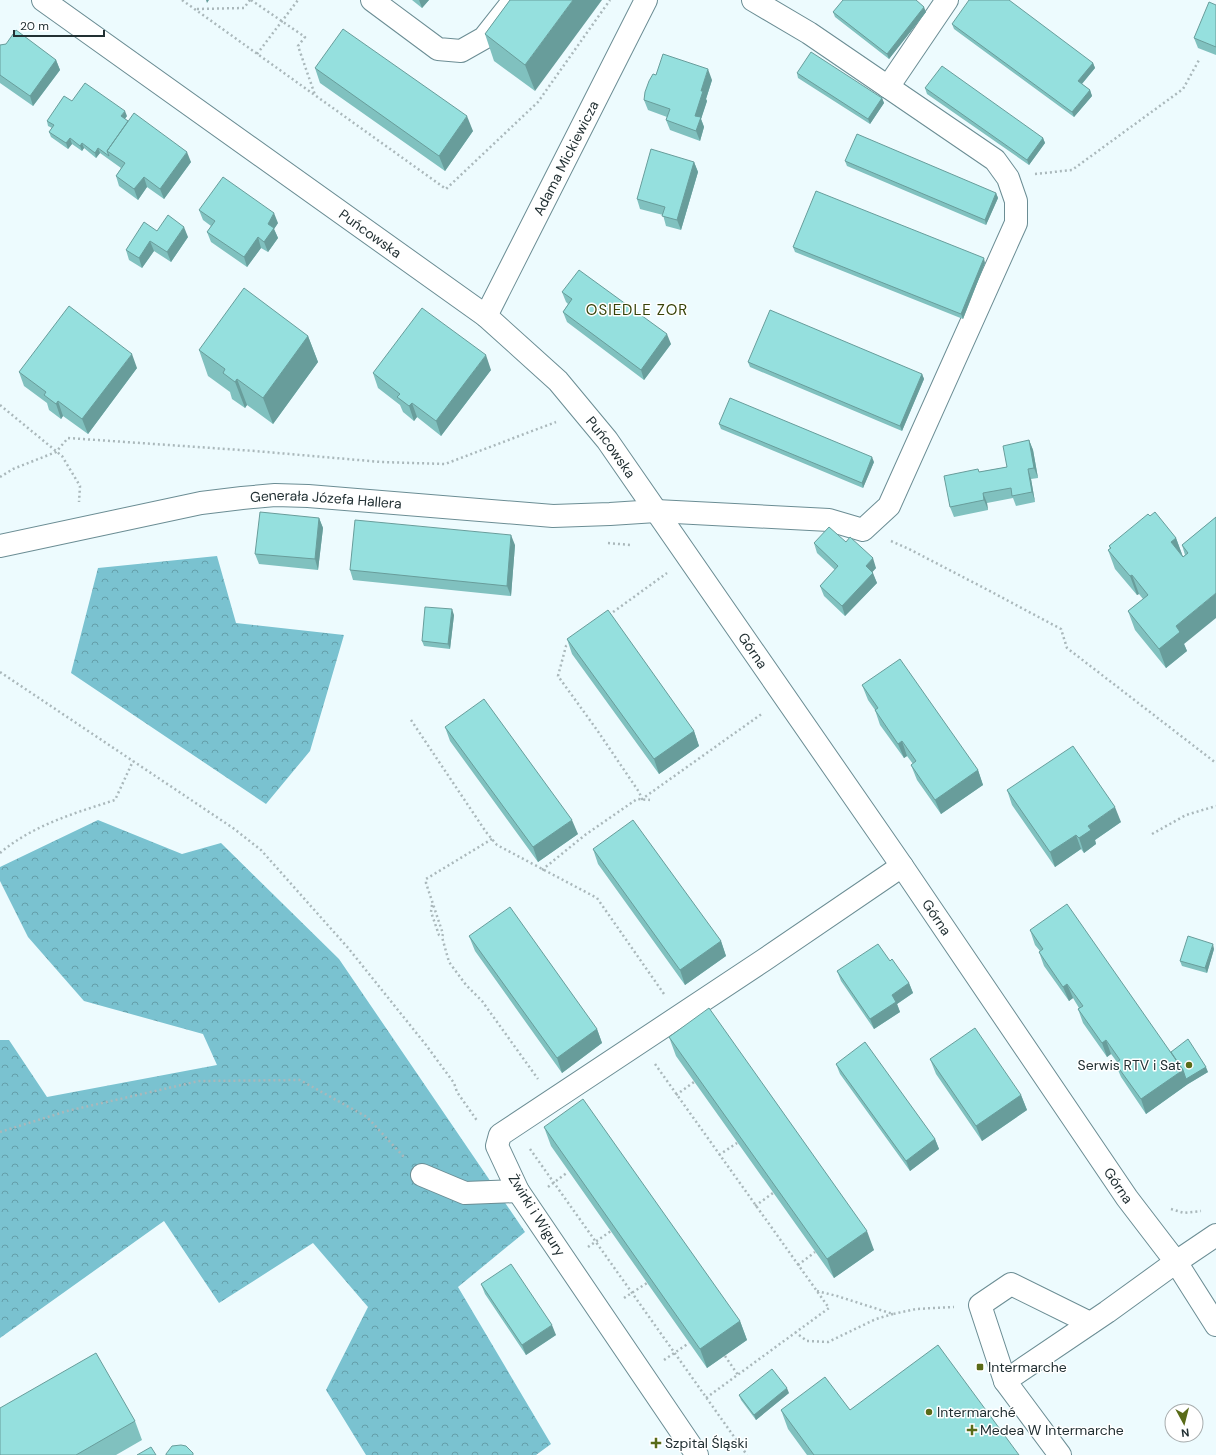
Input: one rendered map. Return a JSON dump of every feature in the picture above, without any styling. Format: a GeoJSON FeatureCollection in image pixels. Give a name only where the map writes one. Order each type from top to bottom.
{"type":"FeatureCollection","features":[{"type":"Feature","properties":{"kind":"street","name":"Puńcowska"},"geometry":{"type":"LineString","coordinates":[[43,0],[486,316],[558,381],[607,440],[656,511]]}},
{"type":"Feature","properties":{"kind":"street"},"geometry":{"type":"LineString","coordinates":[[372,0],[438,49],[461,51],[484,38],[514,0]]}},
{"type":"Feature","properties":{"kind":"street","name":"Adama Mickiewicza"},"geometry":{"type":"LineString","coordinates":[[486,316],[646,0]]}},
{"type":"Feature","properties":{"kind":"street"},"geometry":{"type":"LineString","coordinates":[[753,0],[809,33],[996,160],[1008,178],[1016,201],[1016,223],[889,506],[863,530]]}},
{"type":"Feature","properties":{"kind":"street"},"geometry":{"type":"LineString","coordinates":[[888,87],[946,0]]}},
{"type":"Feature","properties":{"kind":"street","name":"Generała Józefa Hallera"},"geometry":{"type":"LineString","coordinates":[[0,546],[202,503],[275,495],[308,496],[553,516],[656,511],[829,520],[863,530]]}},
{"type":"Feature","properties":{"kind":"street","name":"Górna"},"geometry":{"type":"LineString","coordinates":[[656,511],[902,866],[1128,1198],[1176,1262],[1216,1325]]}},
{"type":"Feature","properties":{"kind":"street"},"geometry":{"type":"LineString","coordinates":[[496,1146],[500,1135],[764,960],[902,866]]}},
{"type":"Feature","properties":{"kind":"street","name":"Żwirki i Wigury"},"geometry":{"type":"LineString","coordinates":[[496,1146],[518,1191],[697,1455]]}},
{"type":"Feature","properties":{"kind":"street"},"geometry":{"type":"LineString","coordinates":[[422,1175],[465,1193],[518,1191]]}},
{"type":"Feature","properties":{"kind":"street"},"geometry":{"type":"LineString","coordinates":[[1005,1381],[1216,1235]]}},
{"type":"Feature","properties":{"kind":"street"},"geometry":{"type":"LineString","coordinates":[[1060,1455],[1005,1381],[980,1305],[1011,1284],[1090,1323]]}},
{"type":"Feature","properties":{"kind":"path"},"geometry":{"type":"LineString","coordinates":[[182,0],[446,189],[538,102],[610,0]]}},
{"type":"Feature","properties":{"kind":"path"},"geometry":{"type":"LineString","coordinates":[[196,10],[244,8],[251,0],[305,37],[298,46],[316,96]]}},
{"type":"Feature","properties":{"kind":"path"},"geometry":{"type":"LineString","coordinates":[[257,54],[298,0]]}},
{"type":"Feature","properties":{"kind":"path"},"geometry":{"type":"LineString","coordinates":[[1008,178],[1072,170],[1183,89],[1199,60]]}},
{"type":"Feature","properties":{"kind":"path"},"geometry":{"type":"LineString","coordinates":[[0,405],[62,456],[80,486],[76,531]]}},
{"type":"Feature","properties":{"kind":"path"},"geometry":{"type":"LineString","coordinates":[[0,477],[12,469],[56,452],[68,438],[255,451],[380,462],[444,464],[556,421]]}},
{"type":"Feature","properties":{"kind":"path"},"geometry":{"type":"LineString","coordinates":[[863,530],[909,548],[1061,629],[1067,648],[1216,762]]}},
{"type":"Feature","properties":{"kind":"path"},"geometry":{"type":"LineString","coordinates":[[607,543],[630,545]]}},
{"type":"Feature","properties":{"kind":"path"},"geometry":{"type":"LineString","coordinates":[[604,619],[672,569]]}},
{"type":"Feature","properties":{"kind":"path"},"geometry":{"type":"LineString","coordinates":[[573,642],[566,646],[558,676],[597,730],[639,792],[642,799]]}},
{"type":"Feature","properties":{"kind":"path"},"geometry":{"type":"LineString","coordinates":[[0,672],[233,828],[261,850],[348,949],[416,1033],[454,1083],[456,1092],[496,1146]]}},
{"type":"Feature","properties":{"kind":"path"},"geometry":{"type":"LineString","coordinates":[[642,799],[768,709]]}},
{"type":"Feature","properties":{"kind":"path"},"geometry":{"type":"LineString","coordinates":[[411,720],[486,832],[497,845],[597,898],[666,997]]}},
{"type":"Feature","properties":{"kind":"path"},"geometry":{"type":"LineString","coordinates":[[0,852],[11,843],[50,822],[115,800],[133,760]]}},
{"type":"Feature","properties":{"kind":"path"},"geometry":{"type":"LineString","coordinates":[[542,870],[592,831],[637,799],[650,800]]}},
{"type":"Feature","properties":{"kind":"path"},"geometry":{"type":"LineString","coordinates":[[1152,834],[1186,815],[1216,806]]}},
{"type":"Feature","properties":{"kind":"path"},"geometry":{"type":"LineString","coordinates":[[492,839],[426,879],[426,883],[443,934],[442,937],[449,962],[466,985],[482,1001],[540,1082]]}},
{"type":"Feature","properties":{"kind":"path"},"geometry":{"type":"LineString","coordinates":[[655,1064],[828,1308],[706,1398]]}},
{"type":"Feature","properties":{"kind":"path"},"geometry":{"type":"LineString","coordinates":[[0,1132],[67,1111],[199,1081],[300,1080],[367,1117],[422,1175]]}},
{"type":"Feature","properties":{"kind":"path"},"geometry":{"type":"LineString","coordinates":[[676,1095],[694,1082]]}},
{"type":"Feature","properties":{"kind":"path"},"geometry":{"type":"LineString","coordinates":[[719,1154],[738,1143]]}},
{"type":"Feature","properties":{"kind":"path"},"geometry":{"type":"LineString","coordinates":[[529,1148],[747,1455]]}},
{"type":"Feature","properties":{"kind":"path"},"geometry":{"type":"LineString","coordinates":[[755,1206],[773,1193]]}},
{"type":"Feature","properties":{"kind":"path"},"geometry":{"type":"LineString","coordinates":[[798,1265],[816,1252]]}},
{"type":"Feature","properties":{"kind":"path"},"geometry":{"type":"LineString","coordinates":[[816,1291],[838,1296],[893,1314]]}},
{"type":"Feature","properties":{"kind":"path"},"geometry":{"type":"LineString","coordinates":[[795,1332],[807,1341],[828,1342],[876,1319],[893,1314],[916,1309],[980,1305]]}},
{"type":"Feature","properties":{"kind":"path"},"geometry":{"type":"LineString","coordinates":[[725,1356],[738,1374]]}},
{"type":"Feature","properties":{"kind":"green space"},"geometry":{"type":"Polygon","coordinates":[[[217,556],[236,623],[344,635],[310,751],[266,804],[71,673],[98,568],[217,556]]]}},
{"type":"Feature","properties":{"kind":"green space"},"geometry":{"type":"Polygon","coordinates":[[[98,820],[182,854],[221,843],[339,959],[525,1232],[458,1287],[551,1444],[536,1455],[366,1455],[326,1390],[368,1307],[313,1243],[219,1303],[164,1221],[0,1338],[0,1040],[9,1040],[47,1097],[217,1065],[203,1034],[84,1001],[28,937],[0,881],[0,867],[98,820]]]}},
{"type":"Feature","properties":{"kind":"building"},"geometry":{"type":"Polygon","coordinates":[[[510,0],[573,0],[525,65],[485,34],[510,0]]]}},
{"type":"Feature","properties":{"kind":"building"},"geometry":{"type":"Polygon","coordinates":[[[843,0],[916,0],[924,7],[887,54],[833,12],[843,0]]]}},
{"type":"Feature","properties":{"kind":"building"},"geometry":{"type":"Polygon","coordinates":[[[969,0],[1009,0],[1093,63],[1078,81],[1090,90],[1072,112],[952,24],[969,0]]]}},
{"type":"Feature","properties":{"kind":"building"},"geometry":{"type":"Polygon","coordinates":[[[1209,2],[1216,5],[1216,47],[1194,38],[1209,2]]]}},
{"type":"Feature","properties":{"kind":"building"},"geometry":{"type":"Polygon","coordinates":[[[343,29],[467,116],[439,156],[315,68],[343,29]]]}},
{"type":"Feature","properties":{"kind":"building"},"geometry":{"type":"Polygon","coordinates":[[[16,30],[56,60],[30,96],[0,75],[0,45],[6,44],[16,30]]]}},
{"type":"Feature","properties":{"kind":"building"},"geometry":{"type":"Polygon","coordinates":[[[811,52],[882,98],[868,119],[797,73],[811,52]]]}},
{"type":"Feature","properties":{"kind":"building"},"geometry":{"type":"Polygon","coordinates":[[[663,54],[708,69],[695,116],[701,117],[696,131],[666,120],[670,109],[644,100],[649,81],[653,74],[656,75],[663,54]]]}},
{"type":"Feature","properties":{"kind":"building"},"geometry":{"type":"Polygon","coordinates":[[[942,66],[1043,138],[1027,160],[925,88],[942,66]]]}},
{"type":"Feature","properties":{"kind":"building"},"geometry":{"type":"Polygon","coordinates":[[[85,83],[125,111],[121,116],[128,121],[107,151],[109,156],[98,148],[95,153],[82,143],[80,146],[70,138],[66,143],[49,132],[54,125],[47,121],[64,96],[72,101],[85,83]]]}},
{"type":"Feature","properties":{"kind":"building"},"geometry":{"type":"Polygon","coordinates":[[[134,113],[187,152],[160,189],[144,177],[134,189],[116,176],[125,163],[107,151],[134,113]]]}},
{"type":"Feature","properties":{"kind":"building"},"geometry":{"type":"Polygon","coordinates":[[[857,134],[996,193],[985,220],[845,161],[857,134]]]}},
{"type":"Feature","properties":{"kind":"building"},"geometry":{"type":"Polygon","coordinates":[[[651,149],[694,162],[677,220],[662,216],[665,207],[637,199],[651,149]]]}},
{"type":"Feature","properties":{"kind":"building"},"geometry":{"type":"Polygon","coordinates":[[[223,177],[274,213],[268,224],[274,228],[264,242],[258,237],[244,257],[207,232],[215,221],[199,210],[223,177]]]}},
{"type":"Feature","properties":{"kind":"building"},"geometry":{"type":"Polygon","coordinates":[[[816,191],[984,258],[961,314],[793,247],[816,191]]]}},
{"type":"Feature","properties":{"kind":"building"},"geometry":{"type":"Polygon","coordinates":[[[168,215],[184,227],[167,252],[150,241],[139,258],[126,250],[144,222],[157,231],[168,215]]]}},
{"type":"Feature","properties":{"kind":"building"},"geometry":{"type":"Polygon","coordinates":[[[579,270],[667,334],[641,370],[563,312],[572,299],[562,292],[579,270]]]}},
{"type":"Feature","properties":{"kind":"building"},"geometry":{"type":"Polygon","coordinates":[[[244,288],[308,336],[263,398],[237,379],[235,382],[223,373],[225,369],[199,350],[244,288]]]}},
{"type":"Feature","properties":{"kind":"building"},"geometry":{"type":"Polygon","coordinates":[[[69,306],[132,354],[82,419],[58,401],[56,404],[44,395],[46,392],[19,372],[69,306]]]}},
{"type":"Feature","properties":{"kind":"building"},"geometry":{"type":"Polygon","coordinates":[[[422,308],[486,355],[436,421],[412,403],[409,406],[397,397],[400,394],[373,373],[422,308]]]}},
{"type":"Feature","properties":{"kind":"building"},"geometry":{"type":"Polygon","coordinates":[[[770,310],[922,374],[900,426],[748,362],[770,310]]]}},
{"type":"Feature","properties":{"kind":"building"},"geometry":{"type":"Polygon","coordinates":[[[730,398],[872,457],[862,483],[719,424],[730,398]]]}},
{"type":"Feature","properties":{"kind":"building"},"geometry":{"type":"Polygon","coordinates":[[[1029,440],[1034,468],[1028,469],[1032,492],[1012,496],[1011,488],[983,493],[984,500],[950,507],[944,476],[978,469],[979,472],[1007,467],[1003,446],[1029,440]]]}},
{"type":"Feature","properties":{"kind":"building"},"geometry":{"type":"Polygon","coordinates":[[[260,512],[319,518],[315,559],[255,554],[260,512]]]}},
{"type":"Feature","properties":{"kind":"building"},"geometry":{"type":"Polygon","coordinates":[[[1155,512],[1176,538],[1171,542],[1183,557],[1188,553],[1182,545],[1216,517],[1216,593],[1176,626],[1180,632],[1159,649],[1128,611],[1148,595],[1132,575],[1130,576],[1108,550],[1111,548],[1109,546],[1148,514],[1150,516],[1155,512]]]}},
{"type":"Feature","properties":{"kind":"building"},"geometry":{"type":"Polygon","coordinates":[[[355,520],[511,535],[507,586],[350,570],[355,520]]]}},
{"type":"Feature","properties":{"kind":"building"},"geometry":{"type":"Polygon","coordinates":[[[829,527],[846,542],[850,537],[873,558],[866,566],[873,573],[842,606],[820,586],[838,566],[814,543],[829,527]]]}},
{"type":"Feature","properties":{"kind":"building"},"geometry":{"type":"Polygon","coordinates":[[[425,607],[452,609],[448,644],[422,641],[425,607]]]}},
{"type":"Feature","properties":{"kind":"building"},"geometry":{"type":"Polygon","coordinates":[[[608,610],[694,731],[654,759],[567,639],[608,610]]]}},
{"type":"Feature","properties":{"kind":"building"},"geometry":{"type":"Polygon","coordinates":[[[900,659],[978,770],[935,800],[911,765],[916,761],[902,741],[898,744],[875,710],[878,708],[862,685],[900,659]]]}},
{"type":"Feature","properties":{"kind":"building"},"geometry":{"type":"Polygon","coordinates":[[[484,699],[572,820],[533,847],[445,727],[484,699]]]}},
{"type":"Feature","properties":{"kind":"building"},"geometry":{"type":"Polygon","coordinates":[[[1073,746],[1115,807],[1088,826],[1091,830],[1079,838],[1076,835],[1050,852],[1007,790],[1073,746]]]}},
{"type":"Feature","properties":{"kind":"building"},"geometry":{"type":"Polygon","coordinates":[[[633,820],[721,941],[680,970],[593,849],[633,820]]]}},
{"type":"Feature","properties":{"kind":"building"},"geometry":{"type":"Polygon","coordinates":[[[1067,904],[1183,1070],[1141,1099],[1115,1063],[1120,1060],[1106,1040],[1102,1043],[1078,1009],[1083,1006],[1067,984],[1063,987],[1039,952],[1043,949],[1030,930],[1067,904]]]}},
{"type":"Feature","properties":{"kind":"building"},"geometry":{"type":"Polygon","coordinates":[[[510,907],[597,1029],[557,1058],[469,936],[510,907]]]}},
{"type":"Feature","properties":{"kind":"building"},"geometry":{"type":"Polygon","coordinates":[[[1188,936],[1213,944],[1205,968],[1180,961],[1188,936]]]}},
{"type":"Feature","properties":{"kind":"building"},"geometry":{"type":"Polygon","coordinates":[[[878,944],[890,961],[892,959],[909,983],[892,995],[896,1002],[870,1019],[837,971],[878,944]]]}},
{"type":"Feature","properties":{"kind":"building"},"geometry":{"type":"Polygon","coordinates":[[[709,1008],[867,1231],[827,1259],[669,1037],[709,1008]]]}},
{"type":"Feature","properties":{"kind":"building"},"geometry":{"type":"Polygon","coordinates":[[[975,1028],[1021,1095],[976,1126],[930,1059],[975,1028]]]}},
{"type":"Feature","properties":{"kind":"building","name":"Serwis RTV i Sat"},"geometry":{"type":"Polygon","coordinates":[[[1188,1039],[1206,1067],[1186,1079],[1183,1070],[1171,1052],[1188,1039]]]}},
{"type":"Feature","properties":{"kind":"building"},"geometry":{"type":"Polygon","coordinates":[[[865,1042],[935,1139],[906,1161],[836,1064],[865,1042]]]}},
{"type":"Feature","properties":{"kind":"building"},"geometry":{"type":"Polygon","coordinates":[[[583,1099],[740,1321],[700,1349],[544,1127],[583,1099]]]}},
{"type":"Feature","properties":{"kind":"building"},"geometry":{"type":"Polygon","coordinates":[[[511,1264],[552,1325],[522,1345],[481,1284],[511,1264]]]}},
{"type":"Feature","properties":{"kind":"building","name":"Intermarché"},"geometry":{"type":"Polygon","coordinates":[[[938,1345],[1019,1455],[814,1455],[781,1410],[825,1377],[850,1410],[938,1345]]]}},
{"type":"Feature","properties":{"kind":"building"},"geometry":{"type":"Polygon","coordinates":[[[96,1353],[135,1421],[76,1455],[0,1455],[0,1408],[96,1353]]]}},
{"type":"Feature","properties":{"kind":"building"},"geometry":{"type":"Polygon","coordinates":[[[772,1369],[787,1388],[754,1415],[739,1395],[772,1369]]]}},
{"type":"Feature","properties":{"kind":"building"},"geometry":{"type":"Polygon","coordinates":[[[172,1446],[186,1446],[193,1453],[193,1455],[166,1455],[172,1446]]]}},
{"type":"Feature","properties":{"kind":"building"},"geometry":{"type":"Polygon","coordinates":[[[151,1447],[156,1455],[137,1455],[151,1447]]]}},
{"type":"Feature","properties":{"kind":"place","name":"Serwis RTV i Sat"},"geometry":{"type":"Point","coordinates":[1189,1065]}},
{"type":"Feature","properties":{"kind":"place","name":"Intermarche"},"geometry":{"type":"Point","coordinates":[980,1367]}},
{"type":"Feature","properties":{"kind":"place","name":"Intermarché"},"geometry":{"type":"Point","coordinates":[929,1412]}},
{"type":"Feature","properties":{"kind":"place","name":"Medea W Intermarche"},"geometry":{"type":"Point","coordinates":[972,1430]}},
{"type":"Feature","properties":{"kind":"place","name":"Szpital Śląski"},"geometry":{"type":"Point","coordinates":[656,1443]}},
{"type":"Feature","properties":{"kind":"district","name":"OSIEDLE ZOR"},"geometry":{"type":"Point","coordinates":[637,310]}}]}
